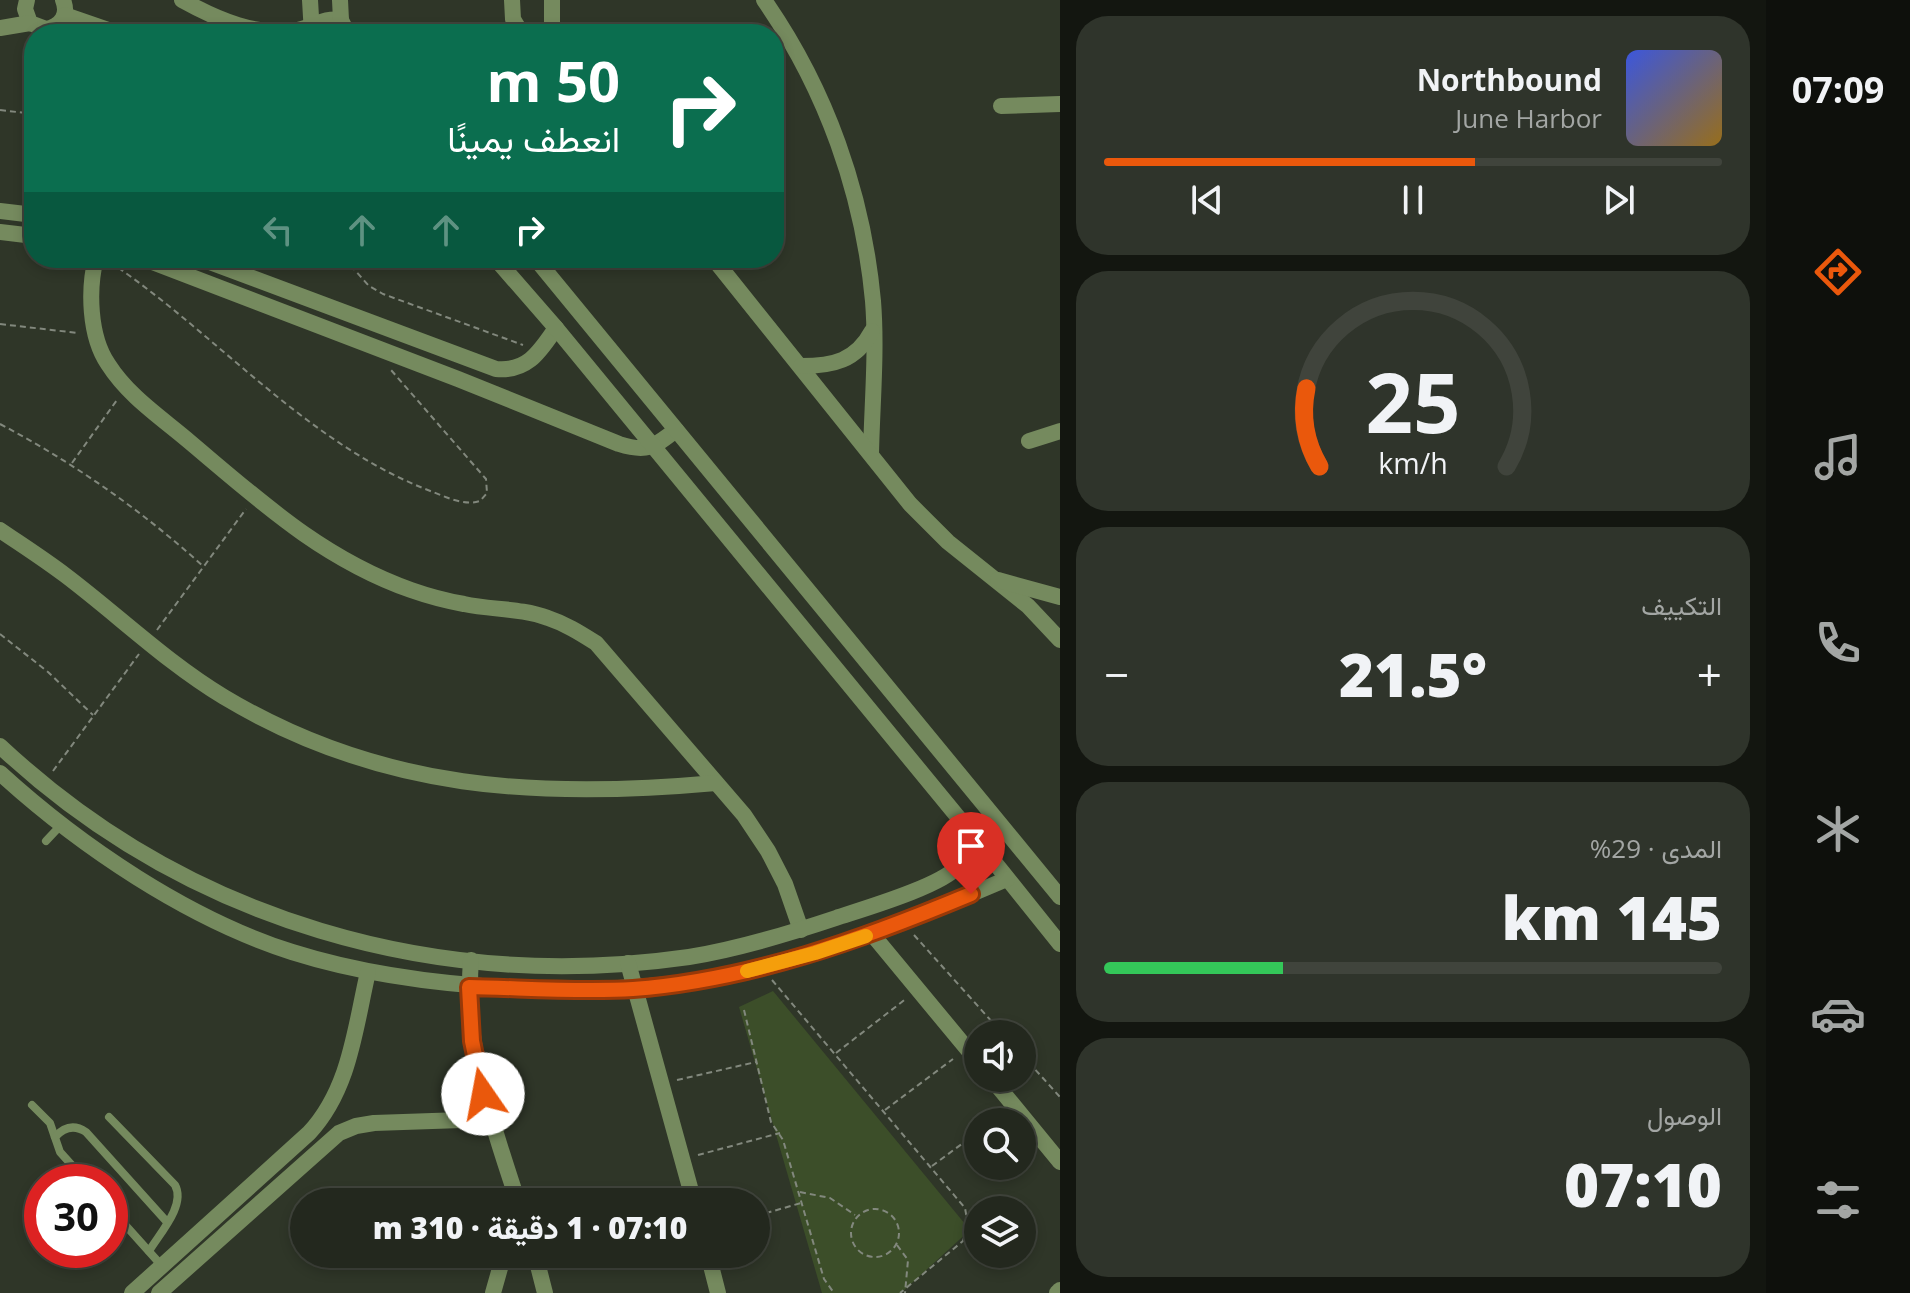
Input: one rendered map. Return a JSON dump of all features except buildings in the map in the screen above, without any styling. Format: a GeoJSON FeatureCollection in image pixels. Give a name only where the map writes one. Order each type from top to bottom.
{"type":"FeatureCollection","features":[{"type":"Feature","properties":{"kind":"street"},"geometry":{"type":"LineString","coordinates":[[0,28],[30,23],[25,9],[27,0]]}},
{"type":"Feature","properties":{"kind":"street"},"geometry":{"type":"LineString","coordinates":[[182,0],[235,24]]}},
{"type":"Feature","properties":{"kind":"street"},"geometry":{"type":"LineString","coordinates":[[310,0],[311,24]]}},
{"type":"Feature","properties":{"kind":"street"},"geometry":{"type":"LineString","coordinates":[[340,0],[344,24]]}},
{"type":"Feature","properties":{"kind":"street"},"geometry":{"type":"LineString","coordinates":[[512,0],[516,24]]}},
{"type":"Feature","properties":{"kind":"street"},"geometry":{"type":"LineString","coordinates":[[552,0],[552,24]]}},
{"type":"Feature","properties":{"kind":"street"},"geometry":{"type":"LineString","coordinates":[[764,0],[779,24]]}},
{"type":"Feature","properties":{"kind":"street"},"geometry":{"type":"LineString","coordinates":[[64,8],[98,24]]}},
{"type":"Feature","properties":{"kind":"street"},"geometry":{"type":"LineString","coordinates":[[784,32],[807,69],[827,111],[842,155],[866,255],[873,304],[871,454]]}},
{"type":"Feature","properties":{"kind":"street"},"geometry":{"type":"LineString","coordinates":[[1001,106],[1060,104]]}},
{"type":"Feature","properties":{"kind":"street"},"geometry":{"type":"LineString","coordinates":[[0,211],[24,214]]}},
{"type":"Feature","properties":{"kind":"street"},"geometry":{"type":"LineString","coordinates":[[0,232],[24,235]]}},
{"type":"Feature","properties":{"kind":"street"},"geometry":{"type":"LineString","coordinates":[[94,268],[92,284],[96,335],[106,362],[126,387],[276,514],[318,545],[364,571],[426,594],[464,604],[545,616],[572,627],[596,643],[744,815],[785,884],[801,930]]}},
{"type":"Feature","properties":{"kind":"street"},"geometry":{"type":"LineString","coordinates":[[168,268],[630,448],[653,447],[676,430]]}},
{"type":"Feature","properties":{"kind":"street"},"geometry":{"type":"LineString","coordinates":[[225,268],[496,369],[516,369],[525,365],[540,351],[556,328]]}},
{"type":"Feature","properties":{"kind":"street"},"geometry":{"type":"LineString","coordinates":[[504,268],[1060,944]]}},
{"type":"Feature","properties":{"kind":"street"},"geometry":{"type":"LineString","coordinates":[[543,268],[1060,897]]}},
{"type":"Feature","properties":{"kind":"street"},"geometry":{"type":"LineString","coordinates":[[721,268],[910,504],[948,542],[1028,606],[1060,640]]}},
{"type":"Feature","properties":{"kind":"street"},"geometry":{"type":"LineString","coordinates":[[801,366],[831,365],[844,361],[866,342],[872,329]]}},
{"type":"Feature","properties":{"kind":"street"},"geometry":{"type":"LineString","coordinates":[[458,379],[465,368],[464,359]]}},
{"type":"Feature","properties":{"kind":"street"},"geometry":{"type":"LineString","coordinates":[[488,391],[489,376],[496,369]]}},
{"type":"Feature","properties":{"kind":"street"},"geometry":{"type":"LineString","coordinates":[[604,388],[627,369]]}},
{"type":"Feature","properties":{"kind":"street"},"geometry":{"type":"LineString","coordinates":[[1029,441],[1060,431]]}},
{"type":"Feature","properties":{"kind":"street"},"geometry":{"type":"LineString","coordinates":[[0,530],[64,574],[170,660],[224,697],[280,727],[344,754],[411,773],[479,785],[559,791],[639,790],[716,783]]}},
{"type":"Feature","properties":{"kind":"street"},"geometry":{"type":"LineString","coordinates":[[989,577],[1060,597]]}},
{"type":"Feature","properties":{"kind":"street"},"geometry":{"type":"LineString","coordinates":[[0,746],[65,803],[204,887],[254,909],[358,942],[471,960],[576,965],[628,963],[691,957],[746,945],[801,930],[907,893],[949,874],[957,868],[971,833]]}},
{"type":"Feature","properties":{"kind":"street"},"geometry":{"type":"LineString","coordinates":[[0,773],[62,825],[126,870],[231,928],[291,952],[368,972],[469,987],[633,989],[762,968],[872,934],[1007,879]]}},
{"type":"Feature","properties":{"kind":"street"},"geometry":{"type":"LineString","coordinates":[[907,893],[911,919]]}},
{"type":"Feature","properties":{"kind":"street"},"geometry":{"type":"LineString","coordinates":[[872,934],[964,1046]]}},
{"type":"Feature","properties":{"kind":"street"},"geometry":{"type":"LineString","coordinates":[[471,960],[469,987],[474,1054],[513,1188]]}},
{"type":"Feature","properties":{"kind":"street"},"geometry":{"type":"LineString","coordinates":[[628,963],[690,1188]]}},
{"type":"Feature","properties":{"kind":"street"},"geometry":{"type":"LineString","coordinates":[[132,1293],[309,1133],[324,1115],[345,1074],[368,972]]}},
{"type":"Feature","properties":{"kind":"street"},"geometry":{"type":"LineString","coordinates":[[1002,1092],[1060,1162]]}},
{"type":"Feature","properties":{"kind":"street"},"geometry":{"type":"LineString","coordinates":[[159,1293],[324,1145],[347,1129],[374,1123],[491,1119]]}},
{"type":"Feature","properties":{"kind":"street"},"geometry":{"type":"LineString","coordinates":[[493,1293],[500,1268]]}},
{"type":"Feature","properties":{"kind":"street"},"geometry":{"type":"LineString","coordinates":[[539,1268],[545,1293]]}},
{"type":"Feature","properties":{"kind":"street"},"geometry":{"type":"LineString","coordinates":[[712,1268],[718,1293]]}},
{"type":"Feature","properties":{"kind":"lane"},"geometry":{"type":"LineString","coordinates":[[46,841],[62,825]]}},
{"type":"Feature","properties":{"kind":"lane"},"geometry":{"type":"LineString","coordinates":[[32,1105],[50,1123],[60,1152],[71,1164]]}},
{"type":"Feature","properties":{"kind":"lane"},"geometry":{"type":"LineString","coordinates":[[109,1117],[177,1189],[177,1204],[149,1251]]}},
{"type":"Feature","properties":{"kind":"lane"},"geometry":{"type":"LineString","coordinates":[[55,1137],[66,1128],[80,1128],[86,1132],[167,1222]]}},
{"type":"Feature","properties":{"kind":"lane"},"geometry":{"type":"LineString","coordinates":[[128,1228],[162,1266]]}},
{"type":"Feature","properties":{"kind":"path"},"geometry":{"type":"LineString","coordinates":[[0,110],[24,113]]}},
{"type":"Feature","properties":{"kind":"path"},"geometry":{"type":"LineString","coordinates":[[119,268],[352,452],[396,477],[430,491],[465,503],[480,501],[487,493],[486,479],[393,375],[389,364],[391,354]]}},
{"type":"Feature","properties":{"kind":"path"},"geometry":{"type":"LineString","coordinates":[[353,268],[375,291],[540,351]]}},
{"type":"Feature","properties":{"kind":"path"},"geometry":{"type":"LineString","coordinates":[[0,324],[96,335]]}},
{"type":"Feature","properties":{"kind":"path"},"geometry":{"type":"LineString","coordinates":[[71,464],[126,387]]}},
{"type":"Feature","properties":{"kind":"path"},"geometry":{"type":"LineString","coordinates":[[0,424],[71,464],[152,522],[204,567]]}},
{"type":"Feature","properties":{"kind":"path"},"geometry":{"type":"LineString","coordinates":[[0,634],[48,672],[94,716]]}},
{"type":"Feature","properties":{"kind":"path"},"geometry":{"type":"LineString","coordinates":[[911,919],[992,1020]]}},
{"type":"Feature","properties":{"kind":"path"},"geometry":{"type":"LineString","coordinates":[[762,968],[965,1208],[967,1234],[958,1248],[903,1292]]}},
{"type":"Feature","properties":{"kind":"path"},"geometry":{"type":"LineString","coordinates":[[835,1054],[918,989]]}},
{"type":"Feature","properties":{"kind":"path"},"geometry":{"type":"LineString","coordinates":[[744,1010],[771,1122],[780,1133],[824,1279],[834,1293]]}},
{"type":"Feature","properties":{"kind":"path"},"geometry":{"type":"LineString","coordinates":[[884,1111],[964,1061]]}},
{"type":"Feature","properties":{"kind":"path"},"geometry":{"type":"LineString","coordinates":[[660,1084],[757,1062]]}},
{"type":"Feature","properties":{"kind":"path"},"geometry":{"type":"LineString","coordinates":[[1036,1070],[1060,1097]]}},
{"type":"Feature","properties":{"kind":"path"},"geometry":{"type":"LineString","coordinates":[[681,1160],[780,1133]]}},
{"type":"Feature","properties":{"kind":"path"},"geometry":{"type":"LineString","coordinates":[[931,1167],[964,1142]]}},
{"type":"Feature","properties":{"kind":"path"},"geometry":{"type":"LineString","coordinates":[[798,1192],[830,1198],[856,1217]]}},
{"type":"Feature","properties":{"kind":"path"},"geometry":{"type":"LineString","coordinates":[[770,1212],[801,1203]]}},
{"type":"Feature","properties":{"kind":"path"},"geometry":{"type":"LineString","coordinates":[[878,1208],[892,1215],[899,1229],[892,1250],[879,1257],[871,1257],[858,1250],[851,1230],[856,1217],[878,1208]]}},
{"type":"Feature","properties":{"kind":"path"},"geometry":{"type":"LineString","coordinates":[[896,1244],[908,1260],[903,1292]]}},
{"type":"Feature","properties":{"kind":"green space"},"geometry":{"type":"Polygon","coordinates":[[[773,991],[964,1223],[964,1235],[901,1293],[822,1293],[739,1007],[773,991]]]}},
{"type":"Feature","properties":{"kind":"slow traffic"},"geometry":{"type":"LineString","coordinates":[[747,971],[866,936]]}},
{"type":"Feature","properties":{"kind":"route"},"geometry":{"type":"LineString","coordinates":[[483,1094],[472,1041],[469,987],[633,989],[697,981],[815,953],[971,894]]}}]}
